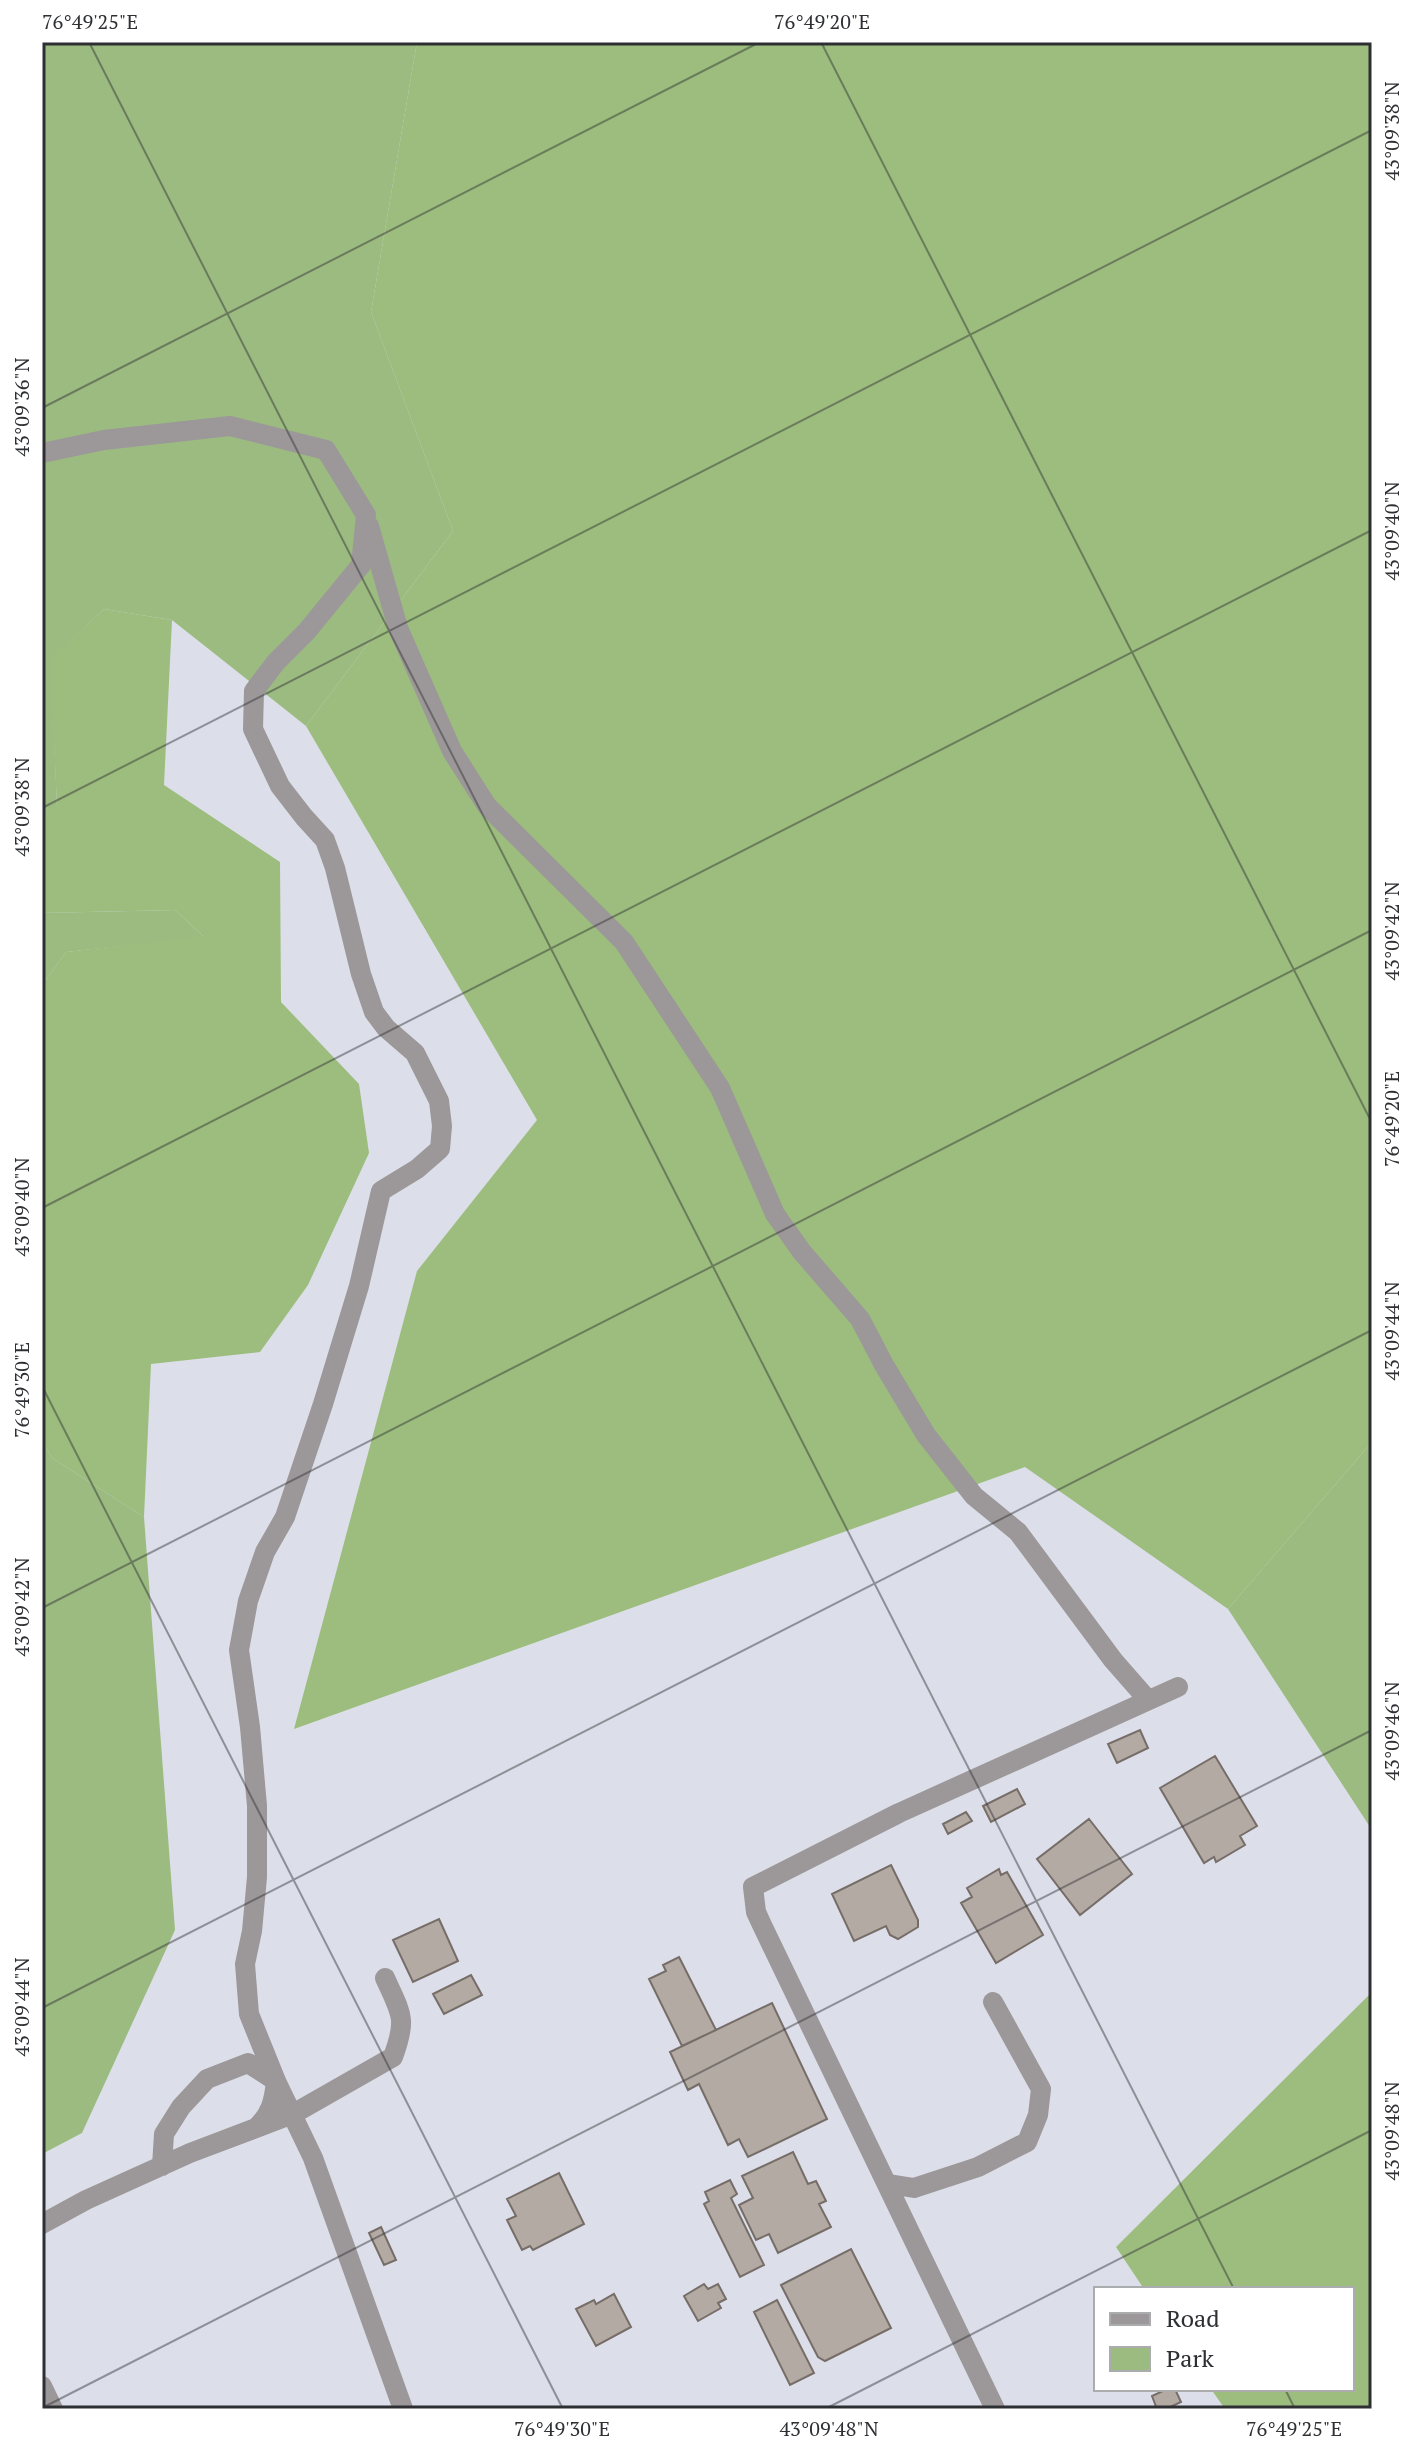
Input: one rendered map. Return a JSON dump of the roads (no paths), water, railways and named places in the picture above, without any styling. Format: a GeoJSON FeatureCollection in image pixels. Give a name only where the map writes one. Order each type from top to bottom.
{"type":"FeatureCollection","features":[{"type":"Feature","properties":{"kind":"street"},"geometry":{"type":"LineString","coordinates":[[42,453],[104,440],[230,426],[326,450],[366,515],[398,628],[452,751],[487,806],[624,942],[720,1088],[775,1214],[802,1252],[860,1319],[926,1435],[974,1496],[1018,1532],[1113,1660],[1148,1700]]}},
{"type":"Feature","properties":{"kind":"street"},"geometry":{"type":"LineString","coordinates":[[366,515],[361,565],[254,691],[253,729],[280,786],[325,840],[374,1012],[386,1028],[415,1053],[439,1101],[442,1126],[440,1149],[417,1169],[381,1191],[359,1286],[323,1404],[285,1517],[265,1552],[248,1601],[239,1650],[253,1759],[257,1863],[252,1931],[245,1964],[249,2014],[276,2081],[313,2158],[403,2409]]}},
{"type":"Feature","properties":{"kind":"street"},"geometry":{"type":"LineString","coordinates":[[995,2409],[762,1925],[756,1912],[753,1887],[899,1813],[1178,1687]]}},
{"type":"Feature","properties":{"kind":"street"},"geometry":{"type":"LineString","coordinates":[[42,2224],[86,2200],[162,2166],[293,2114],[393,2057],[403,2029],[398,2006],[385,1978]]}},
{"type":"Feature","properties":{"kind":"street"},"geometry":{"type":"LineString","coordinates":[[889,2184],[914,2188],[978,2167],[1027,2142],[1038,2115],[1041,2089],[993,2002]]}},
{"type":"Feature","properties":{"kind":"street"},"geometry":{"type":"LineString","coordinates":[[162,2166],[164,2134],[181,2107],[207,2079],[248,2063],[276,2081]]}},
{"type":"Feature","properties":{"kind":"street"},"geometry":{"type":"LineString","coordinates":[[254,2130],[266,2119],[274,2101],[276,2081]]}},
{"type":"Feature","properties":{"kind":"street"},"geometry":{"type":"LineString","coordinates":[[42,2386],[53,2409]]}}]}
